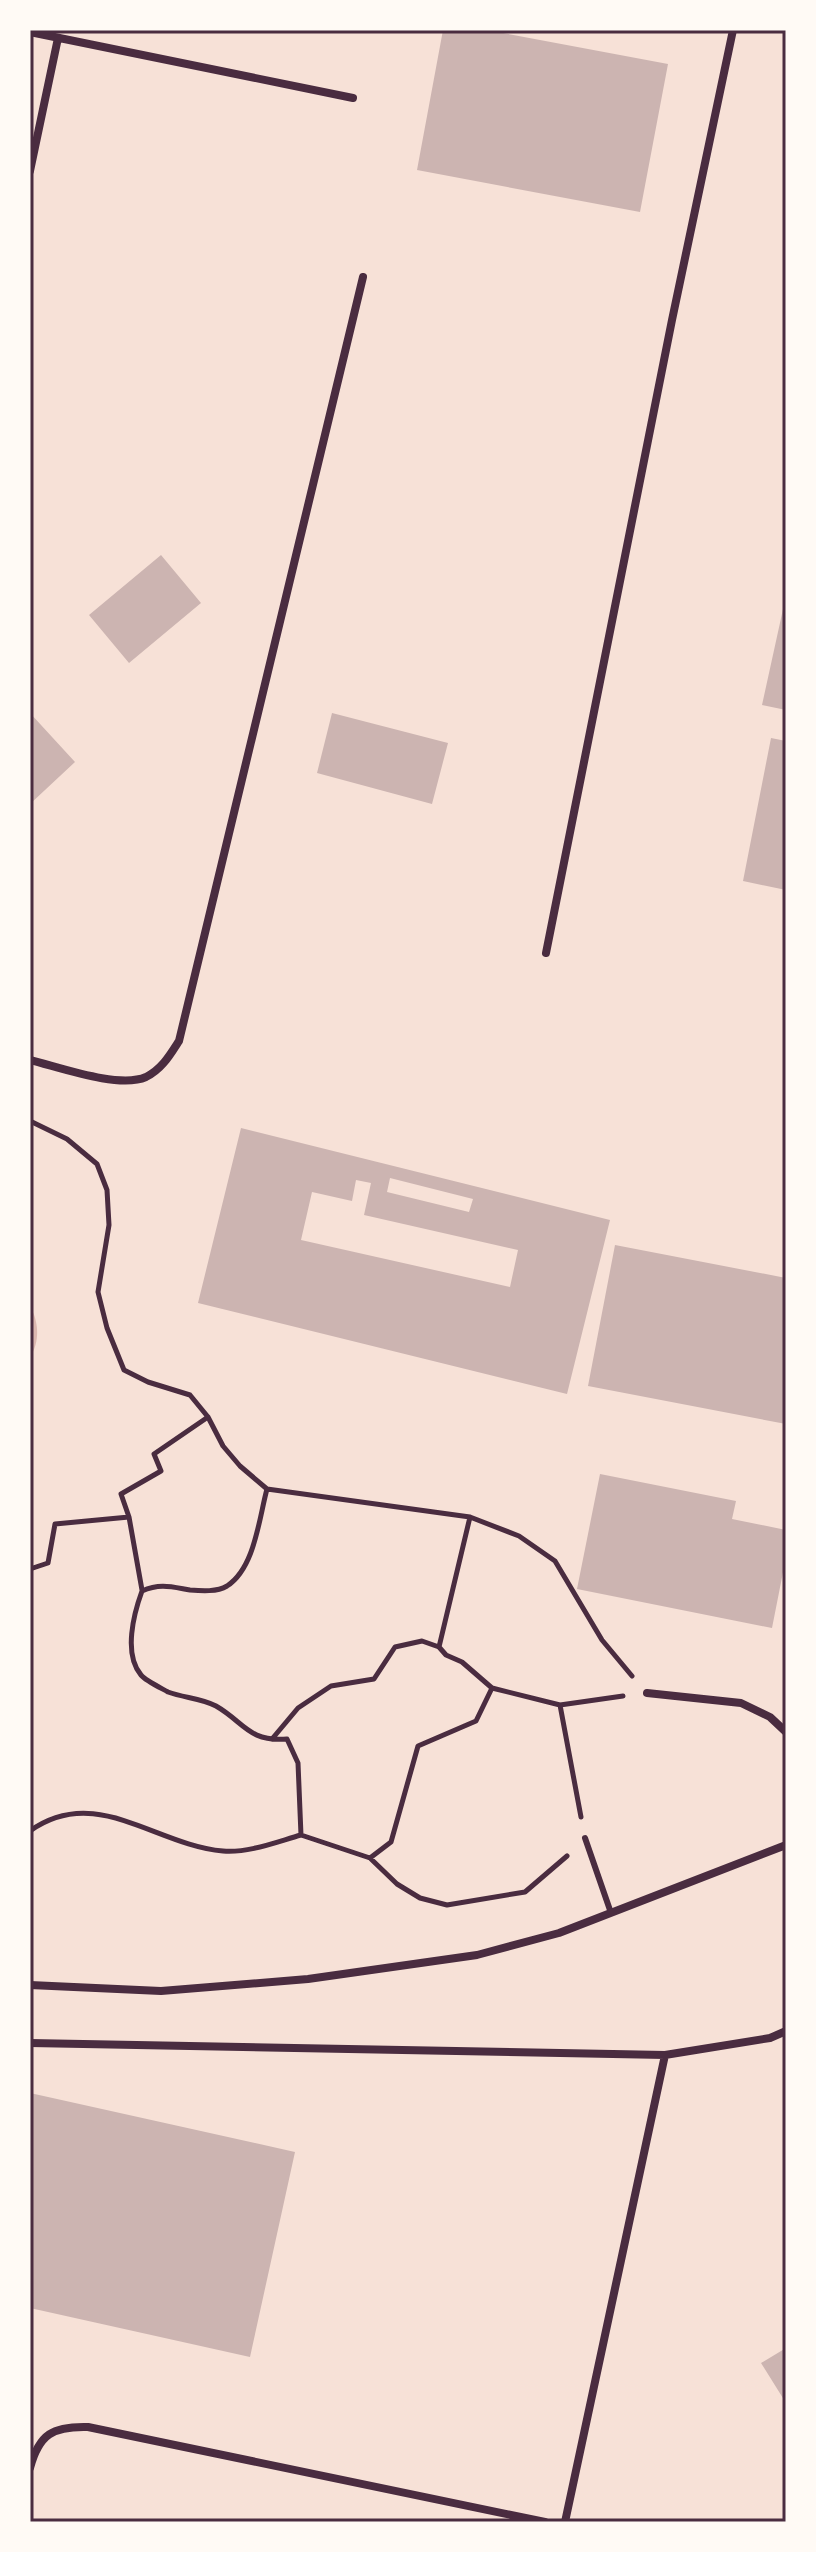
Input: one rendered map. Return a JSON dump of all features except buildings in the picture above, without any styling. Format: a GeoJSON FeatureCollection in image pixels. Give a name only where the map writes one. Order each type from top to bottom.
{"type":"FeatureCollection","features":[{"type":"Feature","properties":{"kind":"street"},"geometry":{"type":"LineString","coordinates":[[546,953],[733,30]]}},
{"type":"Feature","properties":{"kind":"street"},"geometry":{"type":"LineString","coordinates":[[30,32],[353,98]]}},
{"type":"Feature","properties":{"kind":"street"},"geometry":{"type":"LineString","coordinates":[[30,171],[58,38]]}},
{"type":"Feature","properties":{"kind":"street"},"geometry":{"type":"LineString","coordinates":[[30,1060],[120,1081],[144,1078],[163,1065],[179,1041],[363,277]]}},
{"type":"Feature","properties":{"kind":"street"},"geometry":{"type":"LineString","coordinates":[[647,1693],[741,1703],[770,1717],[786,1732]]}},
{"type":"Feature","properties":{"kind":"street"},"geometry":{"type":"LineString","coordinates":[[30,1985],[161,1991],[308,1979],[477,1955],[559,1933],[786,1845]]}},
{"type":"Feature","properties":{"kind":"street"},"geometry":{"type":"LineString","coordinates":[[30,2043],[665,2055],[770,2038],[786,2031]]}},
{"type":"Feature","properties":{"kind":"street"},"geometry":{"type":"LineString","coordinates":[[565,2522],[665,2055]]}},
{"type":"Feature","properties":{"kind":"street"},"geometry":{"type":"LineString","coordinates":[[30,2468],[35,2448],[47,2434],[71,2426],[88,2427],[545,2522]]}},
{"type":"Feature","properties":{"kind":"lane"},"geometry":{"type":"LineString","coordinates":[[585,1838],[611,1913]]}},
{"type":"Feature","properties":{"kind":"path"},"geometry":{"type":"LineString","coordinates":[[30,1121],[67,1139],[97,1164],[107,1190],[109,1225],[98,1292],[107,1328],[124,1370],[148,1382],[190,1395],[208,1417],[223,1446],[240,1466],[267,1489],[470,1517],[519,1536],[555,1561],[602,1640],[647,1693]]}},
{"type":"Feature","properties":{"kind":"path"},"geometry":{"type":"LineString","coordinates":[[208,1417],[154,1454],[161,1471],[121,1494],[129,1517],[142,1591],[133,1614],[131,1648],[141,1675],[168,1692],[205,1701],[225,1711],[243,1729],[271,1740],[287,1739],[298,1763],[301,1835]]}},
{"type":"Feature","properties":{"kind":"path"},"geometry":{"type":"LineString","coordinates":[[142,1591],[153,1585],[210,1591],[226,1586],[240,1572],[249,1556],[267,1489]]}},
{"type":"Feature","properties":{"kind":"path"},"geometry":{"type":"LineString","coordinates":[[30,1569],[48,1563],[55,1524],[129,1517]]}},
{"type":"Feature","properties":{"kind":"path"},"geometry":{"type":"LineString","coordinates":[[439,1647],[470,1517]]}},
{"type":"Feature","properties":{"kind":"path"},"geometry":{"type":"LineString","coordinates":[[271,1740],[298,1708],[331,1686],[374,1679],[395,1647],[422,1641],[439,1647],[446,1655],[462,1662],[492,1688],[560,1705],[647,1693]]}},
{"type":"Feature","properties":{"kind":"path"},"geometry":{"type":"LineString","coordinates":[[370,1858],[391,1842],[418,1746],[476,1721],[492,1688]]}},
{"type":"Feature","properties":{"kind":"path"},"geometry":{"type":"LineString","coordinates":[[30,1831],[58,1816],[83,1812],[111,1815],[152,1832],[220,1851],[237,1851],[301,1835],[370,1858],[397,1884],[420,1898],[447,1905],[525,1892],[585,1838],[560,1705]]}},
{"type":"Feature","properties":{"kind":"shaded area"},"geometry":{"type":"Polygon","coordinates":[[[30,1306],[37,1332],[30,1357],[30,1306]]]}}]}
